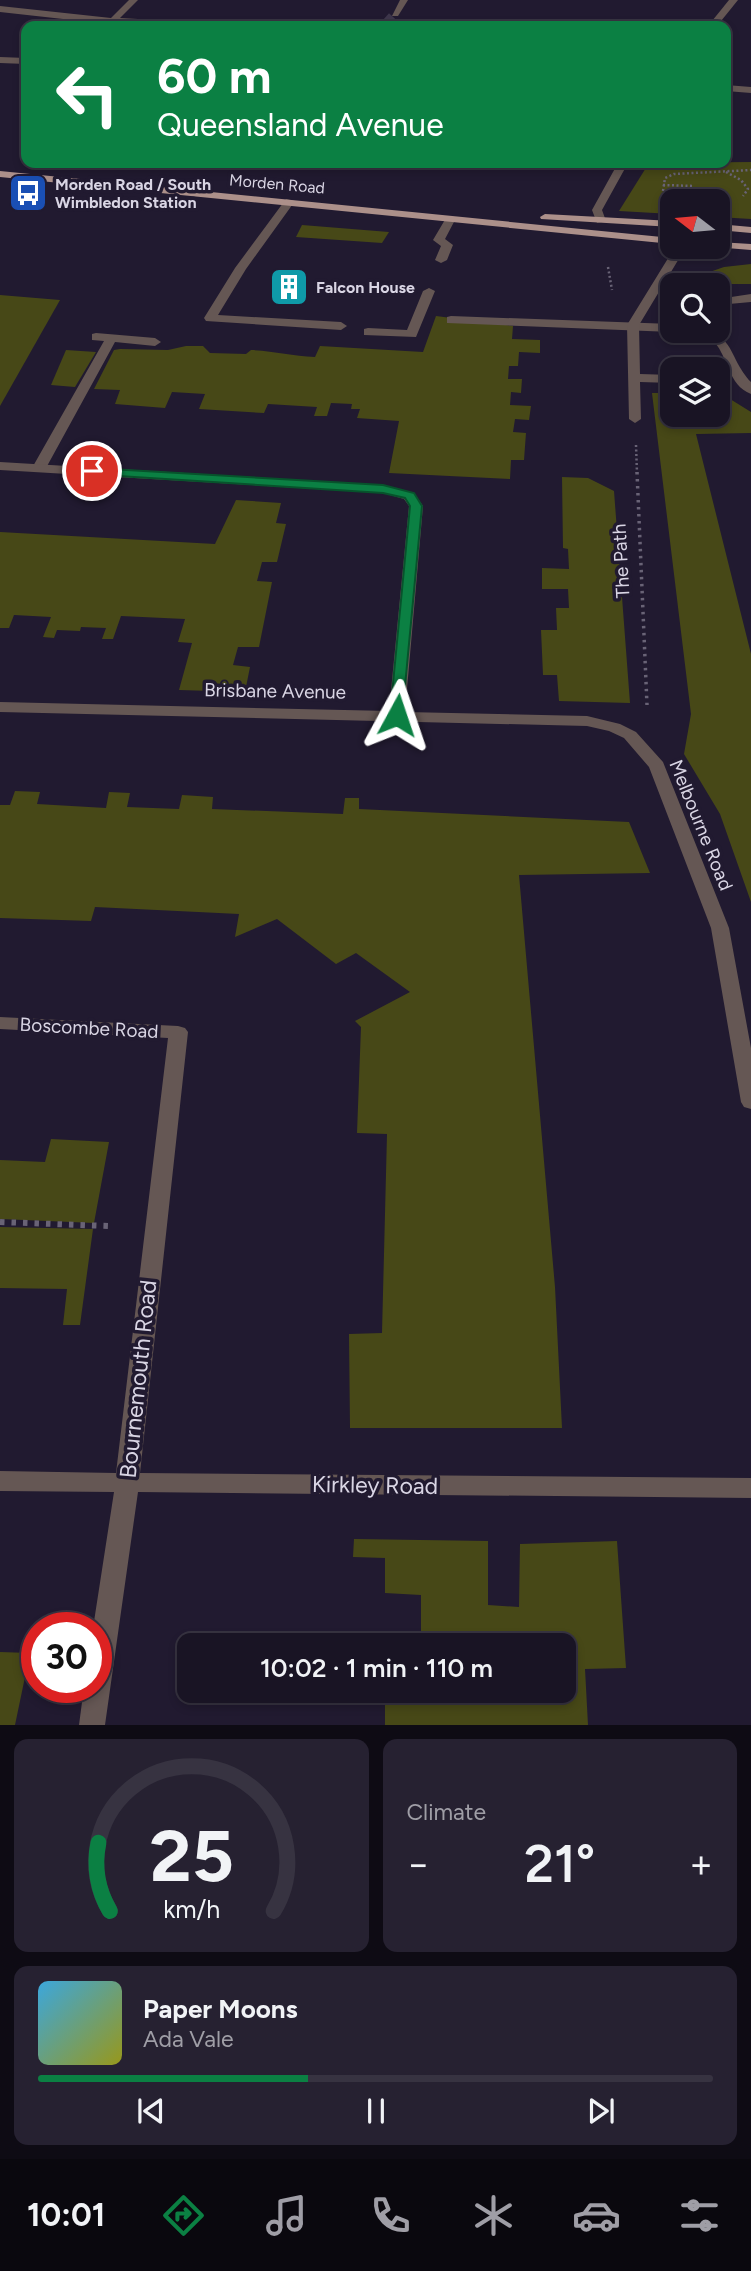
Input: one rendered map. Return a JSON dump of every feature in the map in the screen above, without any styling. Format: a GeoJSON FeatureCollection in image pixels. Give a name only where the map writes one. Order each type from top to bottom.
{"type":"FeatureCollection","features":[{"type":"Feature","properties":{"kind":"main road","name":"Morden Road"},"geometry":{"type":"LineString","coordinates":[[0,174],[342,206],[450,220],[660,240]]}},
{"type":"Feature","properties":{"kind":"main road","name":"Morden Road"},"geometry":{"type":"LineString","coordinates":[[342,206],[660,223]]}},
{"type":"Feature","properties":{"kind":"main road"},"geometry":{"type":"LineString","coordinates":[[730,228],[751,230]]}},
{"type":"Feature","properties":{"kind":"main road"},"geometry":{"type":"LineString","coordinates":[[730,246],[751,247]]}},
{"type":"Feature","properties":{"kind":"street"},"geometry":{"type":"LineString","coordinates":[[114,19],[134,0]]}},
{"type":"Feature","properties":{"kind":"street"},"geometry":{"type":"LineString","coordinates":[[395,13],[404,0]]}},
{"type":"Feature","properties":{"kind":"street"},"geometry":{"type":"LineString","coordinates":[[716,21],[734,0]]}},
{"type":"Feature","properties":{"kind":"street"},"geometry":{"type":"LineString","coordinates":[[0,9],[90,19],[141,21]]}},
{"type":"Feature","properties":{"kind":"street"},"geometry":{"type":"LineString","coordinates":[[0,60],[21,61]]}},
{"type":"Feature","properties":{"kind":"street"},"geometry":{"type":"LineString","coordinates":[[731,88],[751,90]]}},
{"type":"Feature","properties":{"kind":"street"},"geometry":{"type":"LineString","coordinates":[[601,221],[597,210],[620,168]]}},
{"type":"Feature","properties":{"kind":"street"},"geometry":{"type":"LineString","coordinates":[[290,201],[241,268],[210,318],[341,326]]}},
{"type":"Feature","properties":{"kind":"street"},"geometry":{"type":"LineString","coordinates":[[441,260],[447,245],[439,240],[450,220]]}},
{"type":"Feature","properties":{"kind":"street"},"geometry":{"type":"LineString","coordinates":[[635,419],[633,325],[672,259]]}},
{"type":"Feature","properties":{"kind":"street"},"geometry":{"type":"LineString","coordinates":[[368,332],[412,334],[429,291]]}},
{"type":"Feature","properties":{"kind":"street"},"geometry":{"type":"LineString","coordinates":[[730,301],[751,298]]}},
{"type":"Feature","properties":{"kind":"street"},"geometry":{"type":"LineString","coordinates":[[451,320],[660,327]]}},
{"type":"Feature","properties":{"kind":"street"},"geometry":{"type":"LineString","coordinates":[[96,337],[155,342]]}},
{"type":"Feature","properties":{"kind":"street"},"geometry":{"type":"LineString","coordinates":[[39,468],[111,339]]}},
{"type":"Feature","properties":{"kind":"street"},"geometry":{"type":"LineString","coordinates":[[723,343],[733,368],[751,390]]}},
{"type":"Feature","properties":{"kind":"street"},"geometry":{"type":"LineString","coordinates":[[633,378],[660,379]]}},
{"type":"Feature","properties":{"kind":"street"},"geometry":{"type":"LineString","coordinates":[[0,466],[383,489],[409,496],[416,506],[397,715]]}},
{"type":"Feature","properties":{"kind":"street","name":"Brisbane Avenue"},"geometry":{"type":"LineString","coordinates":[[0,707],[587,721],[614,727],[630,735]]}},
{"type":"Feature","properties":{"kind":"street","name":"Melbourne Road"},"geometry":{"type":"LineString","coordinates":[[630,735],[657,766],[720,928],[751,1102]]}},
{"type":"Feature","properties":{"kind":"street","name":"Boscombe Road"},"geometry":{"type":"LineString","coordinates":[[0,1023],[178,1032]]}},
{"type":"Feature","properties":{"kind":"street","name":"Bournemouth Road"},"geometry":{"type":"LineString","coordinates":[[92,1725],[127,1482],[178,1032]]}},
{"type":"Feature","properties":{"kind":"street","name":"Kirkley Road"},"geometry":{"type":"LineString","coordinates":[[0,1481],[751,1488]]}},
{"type":"Feature","properties":{"kind":"path"},"geometry":{"type":"LineString","coordinates":[[663,189],[665,178],[674,174],[751,170]]}},
{"type":"Feature","properties":{"kind":"path"},"geometry":{"type":"LineString","coordinates":[[726,172],[741,180],[748,189],[736,201]]}},
{"type":"Feature","properties":{"kind":"path"},"geometry":{"type":"LineString","coordinates":[[663,185],[694,186]]}},
{"type":"Feature","properties":{"kind":"path","name":"The Path"},"geometry":{"type":"LineString","coordinates":[[630,735],[647,715],[635,419]]}},
{"type":"Feature","properties":{"kind":"path"},"geometry":{"type":"LineString","coordinates":[[0,1222],[108,1226]]}},
{"type":"Feature","properties":{"kind":"shaded area"},"geometry":{"type":"Polygon","coordinates":[[[731,162],[751,162],[751,219],[730,218],[730,189],[660,189],[660,213],[619,211],[646,168],[731,168],[731,162]]]}},
{"type":"Feature","properties":{"kind":"shaded area"},"geometry":{"type":"Polygon","coordinates":[[[302,225],[389,232],[382,243],[296,237],[302,225]]]}},
{"type":"Feature","properties":{"kind":"shaded area"},"geometry":{"type":"Polygon","coordinates":[[[751,264],[751,284],[730,284],[730,273],[707,273],[724,267],[751,264]]]}},
{"type":"Feature","properties":{"kind":"shaded area"},"geometry":{"type":"Polygon","coordinates":[[[0,295],[60,300],[0,406],[0,295]]]}},
{"type":"Feature","properties":{"kind":"shaded area"},"geometry":{"type":"Polygon","coordinates":[[[436,316],[513,326],[512,339],[540,340],[540,353],[519,352],[518,366],[509,366],[508,379],[522,379],[521,393],[511,392],[510,405],[531,406],[529,420],[515,419],[513,432],[526,433],[524,460],[511,460],[510,479],[389,473],[399,421],[357,418],[360,409],[351,409],[352,404],[331,403],[327,416],[314,416],[317,407],[268,404],[264,413],[199,409],[205,394],[172,392],[165,408],[115,404],[120,390],[94,389],[114,350],[168,350],[203,346],[210,353],[246,354],[251,350],[315,357],[320,346],[423,352],[436,316]]]}},
{"type":"Feature","properties":{"kind":"shaded area"},"geometry":{"type":"Polygon","coordinates":[[[66,350],[96,352],[75,387],[51,385],[66,350]]]}},
{"type":"Feature","properties":{"kind":"shaded area"},"geometry":{"type":"Polygon","coordinates":[[[652,393],[660,393],[660,427],[730,427],[730,399],[751,412],[751,433],[696,434],[751,654],[751,902],[720,814],[684,754],[691,714],[652,393]]]}},
{"type":"Feature","properties":{"kind":"shaded area"},"geometry":{"type":"Polygon","coordinates":[[[562,477],[588,478],[614,491],[630,703],[559,701],[557,675],[543,675],[541,630],[557,630],[556,608],[569,608],[568,589],[542,589],[542,568],[569,569],[568,549],[563,548],[562,477]]]}},
{"type":"Feature","properties":{"kind":"shaded area"},"geometry":{"type":"Polygon","coordinates":[[[236,500],[281,503],[276,523],[286,524],[277,562],[262,562],[257,581],[272,582],[259,647],[238,647],[233,665],[250,667],[245,692],[179,690],[192,643],[178,642],[185,619],[121,616],[113,639],[102,639],[106,628],[81,627],[80,631],[57,630],[54,638],[43,637],[51,617],[14,615],[9,628],[0,628],[0,532],[215,544],[236,500]]]}},
{"type":"Feature","properties":{"kind":"shaded area"},"geometry":{"type":"Polygon","coordinates":[[[15,791],[40,792],[37,804],[106,808],[109,792],[130,793],[127,807],[179,809],[182,795],[213,797],[212,809],[343,814],[345,798],[359,798],[359,809],[629,822],[650,873],[519,875],[555,1287],[562,1428],[350,1428],[349,1334],[382,1333],[387,1134],[357,1133],[361,1027],[355,1021],[410,992],[356,953],[336,964],[277,919],[235,937],[239,914],[95,907],[91,921],[0,918],[0,805],[10,805],[15,791]]]}},
{"type":"Feature","properties":{"kind":"shaded area"},"geometry":{"type":"Polygon","coordinates":[[[51,1139],[109,1142],[94,1223],[0,1219],[0,1160],[45,1162],[51,1139]]]}},
{"type":"Feature","properties":{"kind":"shaded area"},"geometry":{"type":"Polygon","coordinates":[[[0,1227],[93,1229],[80,1325],[63,1325],[67,1289],[0,1288],[0,1227]]]}},
{"type":"Feature","properties":{"kind":"shaded area"},"geometry":{"type":"Polygon","coordinates":[[[354,1539],[488,1541],[488,1605],[519,1607],[520,1544],[617,1541],[626,1668],[585,1669],[588,1725],[385,1725],[385,1703],[576,1703],[576,1633],[421,1633],[421,1595],[385,1593],[385,1558],[353,1557],[354,1539]]]}},
{"type":"Feature","properties":{"kind":"shaded area"},"geometry":{"type":"Polygon","coordinates":[[[0,1652],[21,1653],[21,1696],[15,1725],[0,1725],[0,1652]]]}},
{"type":"Feature","properties":{"kind":"tunnel"},"geometry":{"type":"LineString","coordinates":[[389,21],[395,14]]}},
{"type":"Feature","properties":{"kind":"place","name":"Morden Road / South Wimbledon Station"},"geometry":{"type":"Point","coordinates":[28,193]}},
{"type":"Feature","properties":{"kind":"place","name":"Falcon House"},"geometry":{"type":"Point","coordinates":[289,287]}},
{"type":"Feature","properties":{"kind":"route"},"geometry":{"type":"LineString","coordinates":[[92,471],[383,489],[409,496],[416,506],[397,715]]}}]}
